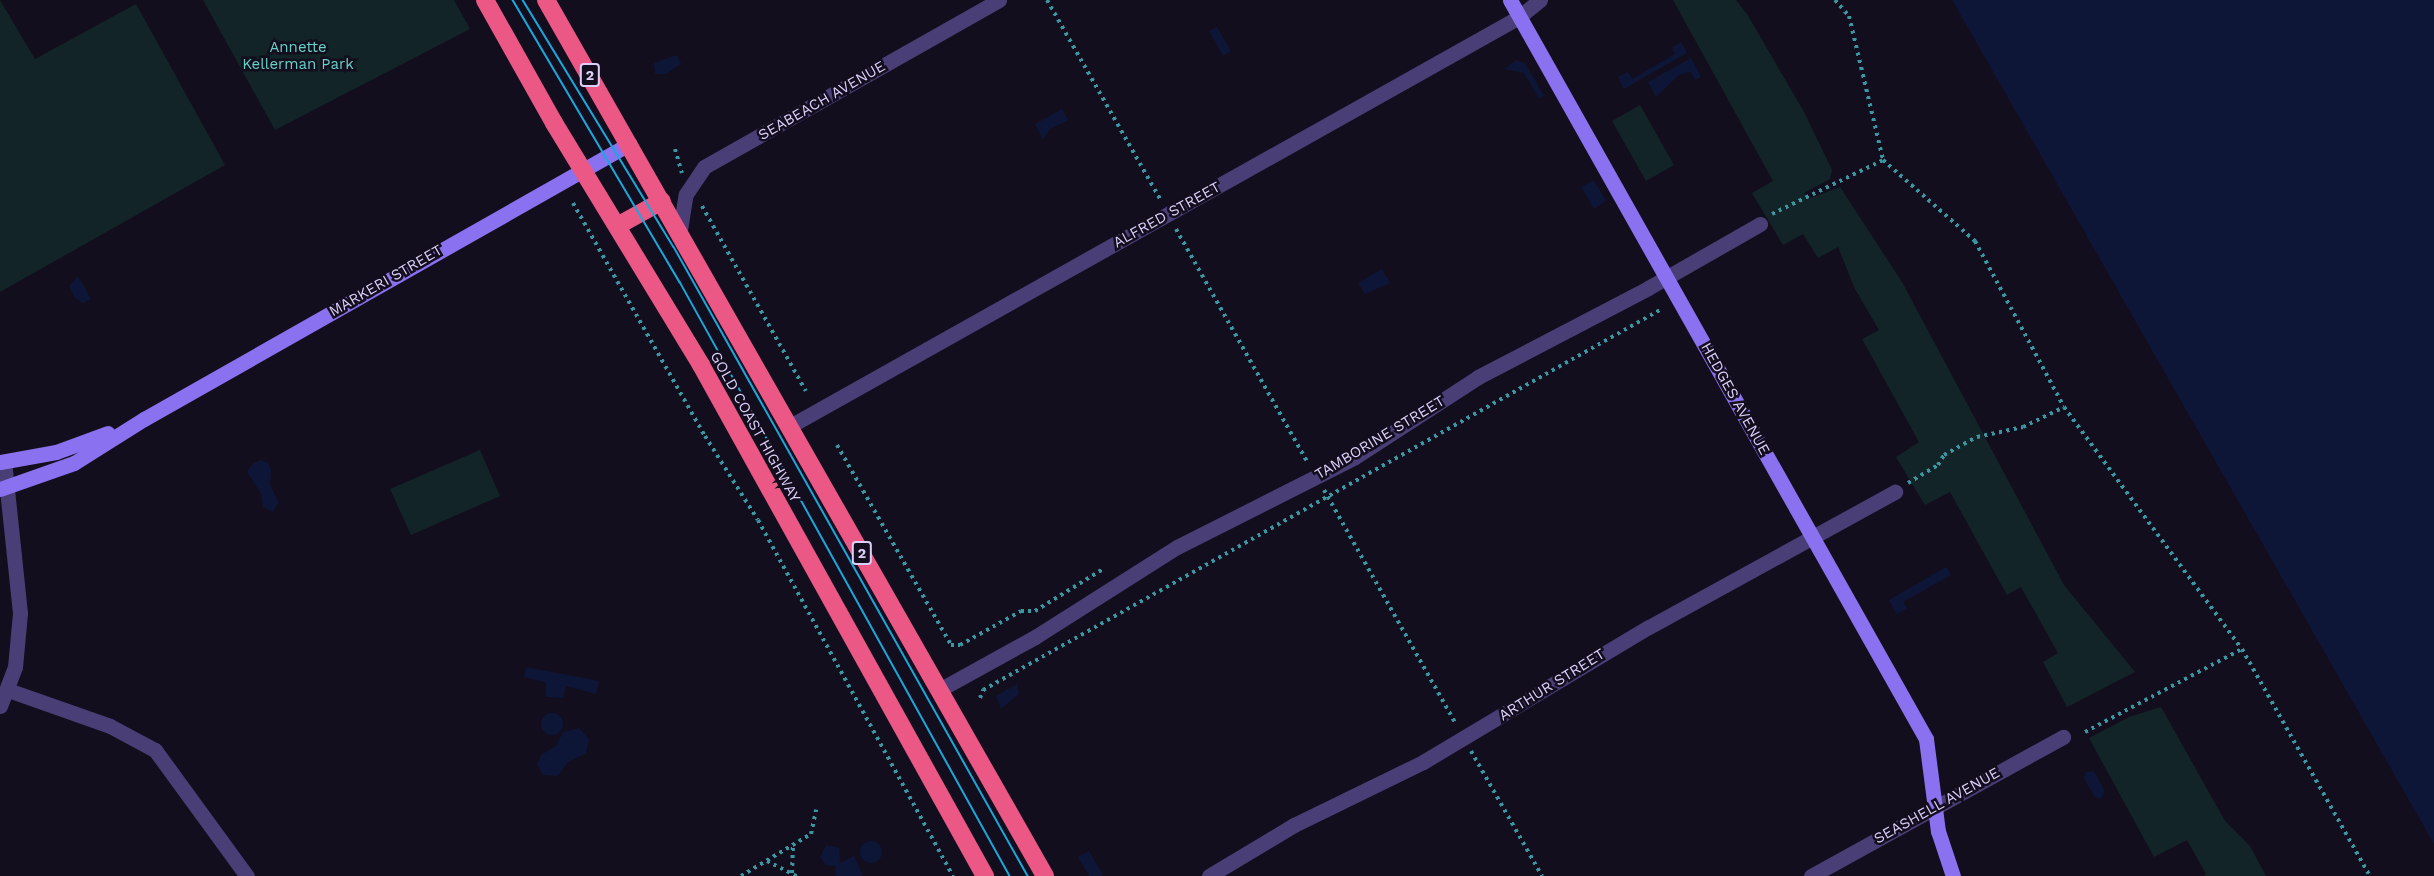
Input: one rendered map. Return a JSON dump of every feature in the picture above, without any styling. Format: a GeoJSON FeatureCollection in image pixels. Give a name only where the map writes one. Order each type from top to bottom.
{"type":"FeatureCollection","features":[{"type":"Feature","properties":{"kind":"highway","name":"GOLD COAST HIGHWAY"},"geometry":{"type":"LineString","coordinates":[[485,0],[582,170],[619,225],[986,876]]}},
{"type":"Feature","properties":{"kind":"highway","name":"GOLD COAST HIGHWAY"},"geometry":{"type":"LineString","coordinates":[[546,0],[680,230],[1044,876]]}},
{"type":"Feature","properties":{"kind":"highway"},"geometry":{"type":"LineString","coordinates":[[619,225],[662,201]]}},
{"type":"Feature","properties":{"kind":"street","name":"SEABEACH AVENUE"},"geometry":{"type":"LineString","coordinates":[[680,230],[686,195],[704,167],[999,0]]}},
{"type":"Feature","properties":{"kind":"street","name":"HEDGES AVENUE"},"geometry":{"type":"LineString","coordinates":[[1510,0],[1926,739],[1938,831],[1953,876]]}},
{"type":"Feature","properties":{"kind":"street","name":"ALFRED STREET"},"geometry":{"type":"LineString","coordinates":[[790,426],[1519,17],[1540,0]]}},
{"type":"Feature","properties":{"kind":"street","name":"MARKERI STREET"},"geometry":{"type":"LineString","coordinates":[[4,489],[74,463],[144,418],[629,144]]}},
{"type":"Feature","properties":{"kind":"street","name":"TAMBORINE STREET"},"geometry":{"type":"LineString","coordinates":[[939,690],[1053,626],[1177,547],[1317,478],[1487,372],[1666,278],[1760,224]]}},
{"type":"Feature","properties":{"kind":"street","name":"MARKERI STREET"},"geometry":{"type":"LineString","coordinates":[[2,462],[77,446],[144,418]]}},
{"type":"Feature","properties":{"kind":"street"},"geometry":{"type":"LineString","coordinates":[[0,706],[8,690],[19,644],[20,613],[2,462]]}},
{"type":"Feature","properties":{"kind":"street","name":"ARTHUR STREET"},"geometry":{"type":"LineString","coordinates":[[1209,876],[1294,825],[1464,738],[1649,627],[1813,540],[1895,492]]}},
{"type":"Feature","properties":{"kind":"street"},"geometry":{"type":"LineString","coordinates":[[8,690],[110,726],[155,750],[247,876]]}},
{"type":"Feature","properties":{"kind":"street","name":"SEASHELL AVENUE"},"geometry":{"type":"LineString","coordinates":[[1811,876],[2063,736]]}},
{"type":"Feature","properties":{"kind":"path"},"geometry":{"type":"LineString","coordinates":[[1047,0],[1542,876]]}},
{"type":"Feature","properties":{"kind":"path"},"geometry":{"type":"LineString","coordinates":[[1835,0],[1850,16],[1883,160],[1975,241],[2064,407],[2242,649],[2370,876]]}},
{"type":"Feature","properties":{"kind":"path"},"geometry":{"type":"LineString","coordinates":[[675,149],[682,173]]}},
{"type":"Feature","properties":{"kind":"path"},"geometry":{"type":"LineString","coordinates":[[1777,212],[1806,195],[1883,160]]}},
{"type":"Feature","properties":{"kind":"path"},"geometry":{"type":"LineString","coordinates":[[700,202],[806,390]]}},
{"type":"Feature","properties":{"kind":"path"},"geometry":{"type":"LineString","coordinates":[[573,203],[705,436],[758,520],[953,876]]}},
{"type":"Feature","properties":{"kind":"path"},"geometry":{"type":"LineString","coordinates":[[980,698],[983,690],[1660,310]]}},
{"type":"Feature","properties":{"kind":"path"},"geometry":{"type":"LineString","coordinates":[[1895,492],[1938,465],[1944,455],[1967,442],[2023,427],[2064,407]]}},
{"type":"Feature","properties":{"kind":"path"},"geometry":{"type":"LineString","coordinates":[[837,445],[951,645],[960,645],[1021,611],[1035,611],[1103,569]]}},
{"type":"Feature","properties":{"kind":"path"},"geometry":{"type":"LineString","coordinates":[[2085,732],[2242,649]]}},
{"type":"Feature","properties":{"kind":"path"},"geometry":{"type":"LineString","coordinates":[[741,876],[793,847],[811,834],[816,810]]}},
{"type":"Feature","properties":{"kind":"path"},"geometry":{"type":"LineString","coordinates":[[793,847],[795,875]]}},
{"type":"Feature","properties":{"kind":"path"},"geometry":{"type":"LineString","coordinates":[[767,861],[795,875]]}},
{"type":"Feature","properties":{"kind":"green space"},"geometry":{"type":"Polygon","coordinates":[[[0,0],[35,59],[136,4],[225,165],[0,292],[0,0]]]}},
{"type":"Feature","properties":{"kind":"green space","name":"Annette Kellerman Park"},"geometry":{"type":"Polygon","coordinates":[[[203,0],[454,0],[470,29],[275,130],[203,0]]]}},
{"type":"Feature","properties":{"kind":"green space"},"geometry":{"type":"Polygon","coordinates":[[[1673,0],[1736,0],[1747,14],[1804,112],[1832,170],[1830,179],[1804,193],[1808,199],[1840,187],[1902,282],[2064,585],[2135,672],[2067,707],[2043,662],[2058,653],[2021,587],[2007,595],[1950,492],[1925,505],[1896,457],[1919,442],[1862,339],[1879,330],[1855,289],[1838,247],[1818,258],[1803,234],[1783,245],[1752,193],[1773,181],[1673,0]]]}},
{"type":"Feature","properties":{"kind":"green space"},"geometry":{"type":"Polygon","coordinates":[[[1640,105],[1674,165],[1646,181],[1612,121],[1640,105]]]}},
{"type":"Feature","properties":{"kind":"green space"},"geometry":{"type":"Polygon","coordinates":[[[480,450],[500,496],[411,535],[390,489],[480,450]]]}},
{"type":"Feature","properties":{"kind":"green space"},"geometry":{"type":"Polygon","coordinates":[[[2161,707],[2225,821],[2250,846],[2266,876],[2204,876],[2206,874],[2187,840],[2154,857],[2089,738],[2129,717],[2161,707]]]}},
{"type":"Feature","properties":{"kind":"water"},"geometry":{"type":"Polygon","coordinates":[[[1952,0],[2434,0],[2434,844],[1952,0]]]}},
{"type":"Feature","properties":{"kind":"water"},"geometry":{"type":"Polygon","coordinates":[[[1217,27],[1231,51],[1223,56],[1209,31],[1217,27]]]}},
{"type":"Feature","properties":{"kind":"water"},"geometry":{"type":"Polygon","coordinates":[[[1681,42],[1687,53],[1624,89],[1618,77],[1628,72],[1632,79],[1675,54],[1672,47],[1681,42]]]}},
{"type":"Feature","properties":{"kind":"water"},"geometry":{"type":"Polygon","coordinates":[[[677,55],[681,64],[666,74],[655,74],[654,63],[677,55]]]}},
{"type":"Feature","properties":{"kind":"water"},"geometry":{"type":"Polygon","coordinates":[[[1691,58],[1701,77],[1695,80],[1690,72],[1679,75],[1656,97],[1648,82],[1691,58]]]}},
{"type":"Feature","properties":{"kind":"water"},"geometry":{"type":"Polygon","coordinates":[[[1516,60],[1525,63],[1544,96],[1539,98],[1524,73],[1504,69],[1516,60]]]}},
{"type":"Feature","properties":{"kind":"water"},"geometry":{"type":"Polygon","coordinates":[[[1062,109],[1068,120],[1050,129],[1043,139],[1035,124],[1062,109]]]}},
{"type":"Feature","properties":{"kind":"water"},"geometry":{"type":"Polygon","coordinates":[[[1594,180],[1606,201],[1594,209],[1581,187],[1594,180]]]}},
{"type":"Feature","properties":{"kind":"water"},"geometry":{"type":"Polygon","coordinates":[[[1382,269],[1390,283],[1365,294],[1358,283],[1382,269]]]}},
{"type":"Feature","properties":{"kind":"water"},"geometry":{"type":"Polygon","coordinates":[[[78,276],[91,299],[83,303],[75,298],[69,286],[78,276]]]}},
{"type":"Feature","properties":{"kind":"water"},"geometry":{"type":"Polygon","coordinates":[[[261,460],[268,463],[271,470],[270,485],[279,502],[273,512],[263,507],[261,493],[247,472],[252,464],[261,460]]]}},
{"type":"Feature","properties":{"kind":"water"},"geometry":{"type":"Polygon","coordinates":[[[1946,567],[1951,575],[1903,602],[1907,608],[1897,614],[1889,600],[1946,567]]]}},
{"type":"Feature","properties":{"kind":"water"},"geometry":{"type":"Polygon","coordinates":[[[526,667],[599,681],[596,694],[566,686],[563,698],[546,697],[546,682],[524,677],[526,667]]]}},
{"type":"Feature","properties":{"kind":"water"},"geometry":{"type":"Polygon","coordinates":[[[1017,684],[1019,694],[1001,709],[996,696],[1017,684]]]}},
{"type":"Feature","properties":{"kind":"water"},"geometry":{"type":"Polygon","coordinates":[[[552,713],[560,716],[563,724],[560,732],[552,735],[544,732],[541,724],[544,716],[552,713]]]}},
{"type":"Feature","properties":{"kind":"water"},"geometry":{"type":"Polygon","coordinates":[[[579,728],[589,739],[586,753],[568,762],[558,776],[543,775],[537,764],[541,755],[556,746],[563,732],[579,728]]]}},
{"type":"Feature","properties":{"kind":"water"},"geometry":{"type":"Polygon","coordinates":[[[2094,771],[2105,792],[2100,799],[2094,796],[2084,778],[2086,772],[2094,771]]]}},
{"type":"Feature","properties":{"kind":"water"},"geometry":{"type":"Polygon","coordinates":[[[871,841],[879,844],[882,852],[879,860],[871,863],[863,860],[860,852],[863,844],[871,841]]]}},
{"type":"Feature","properties":{"kind":"water"},"geometry":{"type":"Polygon","coordinates":[[[826,845],[839,848],[840,863],[854,856],[863,876],[836,876],[835,866],[826,865],[820,857],[826,845]]]}},
{"type":"Feature","properties":{"kind":"water"},"geometry":{"type":"Polygon","coordinates":[[[1089,851],[1103,875],[1089,876],[1078,857],[1089,851]]]}},
{"type":"Feature","properties":{"kind":"tram line"},"geometry":{"type":"LineString","coordinates":[[513,0],[680,282],[1010,876]]}},
{"type":"Feature","properties":{"kind":"tram line"},"geometry":{"type":"LineString","coordinates":[[523,0],[674,247],[1028,876]]}}]}
